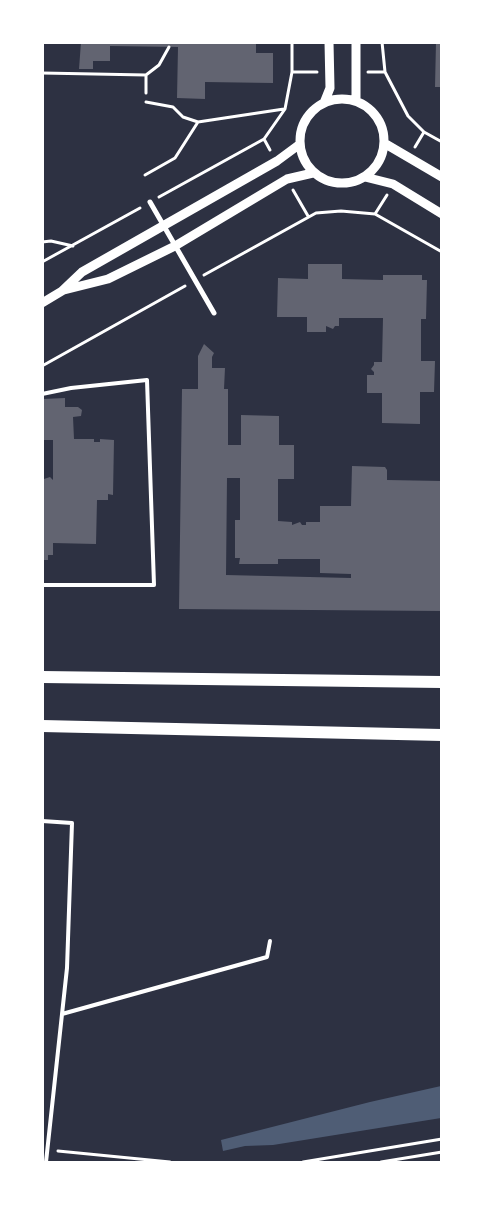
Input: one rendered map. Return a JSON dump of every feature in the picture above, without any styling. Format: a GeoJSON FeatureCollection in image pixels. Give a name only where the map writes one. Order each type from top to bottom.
{"type":"FeatureCollection","features":[{"type":"Feature","properties":{"kind":"main road"},"geometry":{"type":"LineString","coordinates":[[42,677],[442,682]]}},
{"type":"Feature","properties":{"kind":"main road"},"geometry":{"type":"LineString","coordinates":[[42,726],[442,735]]}},
{"type":"Feature","properties":{"kind":"street"},"geometry":{"type":"LineString","coordinates":[[324,103],[330,88],[329,42]]}},
{"type":"Feature","properties":{"kind":"street"},"geometry":{"type":"LineString","coordinates":[[356,42],[356,101]]}},
{"type":"Feature","properties":{"kind":"street"},"geometry":{"type":"LineString","coordinates":[[340,98],[356,101],[368,107],[377,117],[383,130],[384,143],[379,162],[365,177],[350,182],[333,183],[313,173],[304,160],[300,144],[300,131],[305,120],[313,110],[324,103],[340,98]]}},
{"type":"Feature","properties":{"kind":"street"},"geometry":{"type":"LineString","coordinates":[[384,143],[442,177]]}},
{"type":"Feature","properties":{"kind":"street"},"geometry":{"type":"LineString","coordinates":[[62,291],[82,272],[277,162],[300,144]]}},
{"type":"Feature","properties":{"kind":"street"},"geometry":{"type":"LineString","coordinates":[[42,302],[62,291],[108,279],[175,246],[287,180],[313,173]]}},
{"type":"Feature","properties":{"kind":"street"},"geometry":{"type":"LineString","coordinates":[[365,177],[393,184],[442,214]]}},
{"type":"Feature","properties":{"kind":"street"},"geometry":{"type":"LineString","coordinates":[[150,202],[214,313]]}},
{"type":"Feature","properties":{"kind":"lane"},"geometry":{"type":"LineString","coordinates":[[42,394],[71,388],[147,380],[154,585],[42,585]]}},
{"type":"Feature","properties":{"kind":"lane"},"geometry":{"type":"LineString","coordinates":[[42,821],[72,823],[67,968],[46,1162]]}},
{"type":"Feature","properties":{"kind":"lane"},"geometry":{"type":"LineString","coordinates":[[62,1014],[267,957],[270,941]]}},
{"type":"Feature","properties":{"kind":"path"},"geometry":{"type":"LineString","coordinates":[[42,262],[264,139],[285,109],[292,72],[292,42]]}},
{"type":"Feature","properties":{"kind":"path"},"geometry":{"type":"LineString","coordinates":[[382,42],[385,72],[408,116],[424,132],[442,142]]}},
{"type":"Feature","properties":{"kind":"path"},"geometry":{"type":"LineString","coordinates":[[42,73],[146,75],[159,65],[169,47]]}},
{"type":"Feature","properties":{"kind":"path"},"geometry":{"type":"LineString","coordinates":[[146,75],[146,93]]}},
{"type":"Feature","properties":{"kind":"path"},"geometry":{"type":"LineString","coordinates":[[146,102],[173,107],[183,117],[198,122],[285,109]]}},
{"type":"Feature","properties":{"kind":"path"},"geometry":{"type":"LineString","coordinates":[[146,176],[175,158],[198,122]]}},
{"type":"Feature","properties":{"kind":"path"},"geometry":{"type":"LineString","coordinates":[[42,366],[316,213],[376,214],[442,252]]}},
{"type":"Feature","properties":{"kind":"path"},"geometry":{"type":"LineString","coordinates":[[42,242],[51,241],[73,246]]}},
{"type":"Feature","properties":{"kind":"path"},"geometry":{"type":"LineString","coordinates":[[303,1162],[442,1139]]}},
{"type":"Feature","properties":{"kind":"path"},"geometry":{"type":"LineString","coordinates":[[48,1150],[170,1162]]}},
{"type":"Feature","properties":{"kind":"path"},"geometry":{"type":"LineString","coordinates":[[381,1162],[442,1152]]}},
{"type":"Feature","properties":{"kind":"water"},"geometry":{"type":"Polygon","coordinates":[[[441,1086],[441,1118],[273,1145],[245,1146],[223,1151],[221,1140],[441,1086]]]}},
{"type":"Feature","properties":{"kind":"building"},"geometry":{"type":"Polygon","coordinates":[[[81,42],[264,42],[264,44],[256,44],[256,53],[273,53],[273,83],[205,82],[205,99],[177,98],[178,47],[110,46],[110,61],[93,61],[93,69],[79,69],[81,42]]]}},
{"type":"Feature","properties":{"kind":"building"},"geometry":{"type":"Polygon","coordinates":[[[436,42],[442,42],[442,87],[435,87],[436,42]]]}},
{"type":"Feature","properties":{"kind":"building"},"geometry":{"type":"Polygon","coordinates":[[[308,264],[342,264],[342,279],[383,280],[383,275],[422,275],[422,280],[427,280],[426,319],[421,319],[421,361],[435,361],[434,392],[420,392],[420,424],[382,423],[382,393],[367,393],[367,375],[374,375],[371,369],[374,362],[382,362],[383,318],[339,318],[339,326],[335,326],[333,329],[326,326],[326,332],[307,332],[307,317],[277,317],[278,278],[308,279],[308,264]]]}},
{"type":"Feature","properties":{"kind":"building"},"geometry":{"type":"Polygon","coordinates":[[[204,344],[214,353],[212,368],[225,368],[224,389],[228,389],[228,445],[241,445],[241,415],[279,416],[279,445],[294,445],[294,479],[278,479],[278,521],[292,522],[292,525],[300,522],[302,525],[306,525],[306,522],[320,522],[320,506],[351,506],[352,466],[385,467],[387,470],[387,480],[442,481],[442,611],[179,609],[182,389],[198,389],[198,356],[204,344]],[[227,478],[226,575],[351,578],[351,574],[320,573],[320,559],[278,559],[278,564],[239,564],[240,558],[235,558],[235,520],[240,520],[240,478],[227,478]]]}},
{"type":"Feature","properties":{"kind":"building"},"geometry":{"type":"Polygon","coordinates":[[[65,398],[65,407],[78,407],[82,410],[81,416],[73,417],[74,439],[94,439],[94,442],[100,442],[100,439],[114,440],[113,495],[108,494],[108,500],[97,500],[96,544],[53,543],[53,555],[48,555],[48,560],[42,560],[42,477],[44,479],[50,477],[53,480],[53,440],[43,440],[43,399],[65,398]]]}}]}
